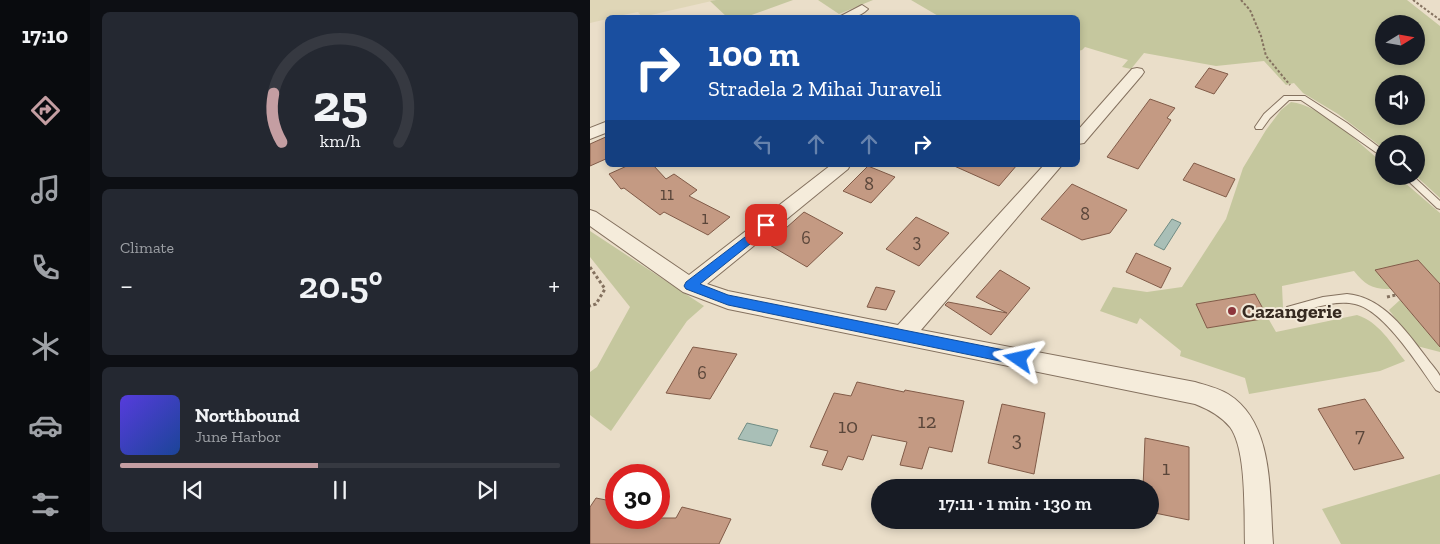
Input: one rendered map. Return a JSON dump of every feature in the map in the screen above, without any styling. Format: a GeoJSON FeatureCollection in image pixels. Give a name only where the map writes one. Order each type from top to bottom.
{"type":"FeatureCollection","features":[{"type":"Feature","properties":{"kind":"street"},"geometry":{"type":"LineString","coordinates":[[849,15],[862,8]]}},
{"type":"Feature","properties":{"kind":"street"},"geometry":{"type":"LineString","coordinates":[[1080,137],[1137,72]]}},
{"type":"Feature","properties":{"kind":"street"},"geometry":{"type":"LineString","coordinates":[[590,134],[605,127]]}},
{"type":"Feature","properties":{"kind":"street"},"geometry":{"type":"LineString","coordinates":[[690,286],[839,167]]}},
{"type":"Feature","properties":{"kind":"street"},"geometry":{"type":"LineString","coordinates":[[902,336],[1052,167]]}},
{"type":"Feature","properties":{"kind":"street"},"geometry":{"type":"LineString","coordinates":[[590,217],[690,286],[728,300],[1195,393],[1219,402],[1238,418],[1250,439],[1254,464],[1259,544]]}},
{"type":"Feature","properties":{"kind":"lane"},"geometry":{"type":"LineString","coordinates":[[1258,127],[1287,98],[1302,98],[1344,125],[1375,149]]}},
{"type":"Feature","properties":{"kind":"lane"},"geometry":{"type":"LineString","coordinates":[[1417,185],[1440,206]]}},
{"type":"Feature","properties":{"kind":"lane"},"geometry":{"type":"LineString","coordinates":[[1291,310],[1315,303],[1356,299],[1377,309],[1404,337],[1440,386]]}},
{"type":"Feature","properties":{"kind":"path"},"geometry":{"type":"LineString","coordinates":[[1242,0],[1250,10],[1261,36],[1266,56],[1302,98]]}},
{"type":"Feature","properties":{"kind":"path"},"geometry":{"type":"LineString","coordinates":[[1413,0],[1440,20]]}},
{"type":"Feature","properties":{"kind":"path"},"geometry":{"type":"LineString","coordinates":[[590,267],[605,289],[596,304],[590,306]]}},
{"type":"Feature","properties":{"kind":"shaded area"},"geometry":{"type":"Polygon","coordinates":[[[590,0],[716,0],[651,15],[640,15],[638,12],[623,15],[605,15],[605,19],[590,23],[590,0]]]}},
{"type":"Feature","properties":{"kind":"green space"},"geometry":{"type":"Polygon","coordinates":[[[793,0],[752,15],[725,15],[710,1],[793,0]]]}},
{"type":"Feature","properties":{"kind":"green space"},"geometry":{"type":"Polygon","coordinates":[[[818,0],[873,0],[839,14],[818,0]]]}},
{"type":"Feature","properties":{"kind":"green space"},"geometry":{"type":"Polygon","coordinates":[[[911,0],[1407,0],[1440,26],[1440,198],[1425,184],[1425,135],[1375,135],[1375,142],[1338,114],[1303,93],[1294,83],[1286,85],[1264,61],[1216,66],[1144,53],[1131,69],[1122,67],[1128,60],[1085,47],[1080,50],[1080,15],[937,15],[911,0]]]}},
{"type":"Feature","properties":{"kind":"green space"},"geometry":{"type":"Polygon","coordinates":[[[1291,102],[1315,110],[1340,127],[1375,156],[1375,185],[1407,185],[1440,213],[1440,284],[1418,260],[1376,270],[1391,289],[1380,289],[1370,286],[1354,271],[1282,286],[1283,308],[1268,318],[1276,332],[1357,315],[1365,318],[1378,328],[1405,361],[1380,371],[1249,394],[1245,378],[1180,356],[1181,351],[1140,318],[1137,324],[1100,311],[1113,287],[1147,292],[1182,287],[1226,219],[1243,168],[1266,130],[1281,110],[1291,102]],[[1255,294],[1196,304],[1207,328],[1268,318],[1255,294]]]}},
{"type":"Feature","properties":{"kind":"green space"},"geometry":{"type":"Polygon","coordinates":[[[590,231],[704,306],[687,321],[611,431],[590,415],[590,372],[597,367],[630,307],[590,257],[590,231]]]}},
{"type":"Feature","properties":{"kind":"green space"},"geometry":{"type":"Polygon","coordinates":[[[1400,300],[1440,347],[1440,352],[1417,346],[1389,310],[1400,300]]]}},
{"type":"Feature","properties":{"kind":"green space"},"geometry":{"type":"Polygon","coordinates":[[[1440,474],[1440,544],[1341,544],[1322,509],[1440,474]]]}},
{"type":"Feature","properties":{"kind":"water"},"geometry":{"type":"Polygon","coordinates":[[[1172,219],[1181,223],[1164,250],[1154,245],[1172,219]]]}},
{"type":"Feature","properties":{"kind":"water"},"geometry":{"type":"Polygon","coordinates":[[[747,423],[778,430],[771,446],[738,439],[747,423]]]}},
{"type":"Feature","properties":{"kind":"building"},"geometry":{"type":"Polygon","coordinates":[[[1209,68],[1228,74],[1214,94],[1195,87],[1209,68]]]}},
{"type":"Feature","properties":{"kind":"building"},"geometry":{"type":"Polygon","coordinates":[[[1150,99],[1175,108],[1167,118],[1171,120],[1138,169],[1107,157],[1150,99]]]}},
{"type":"Feature","properties":{"kind":"building"},"geometry":{"type":"Polygon","coordinates":[[[605,137],[605,159],[590,166],[590,144],[605,137]]]}},
{"type":"Feature","properties":{"kind":"building"},"geometry":{"type":"Polygon","coordinates":[[[1194,163],[1235,179],[1226,197],[1183,180],[1194,163]]]}},
{"type":"Feature","properties":{"kind":"building"},"geometry":{"type":"Polygon","coordinates":[[[625,167],[655,167],[666,179],[674,174],[697,190],[689,196],[730,217],[708,235],[664,212],[660,215],[624,188],[621,189],[609,174],[625,167]]]}},
{"type":"Feature","properties":{"kind":"building"},"geometry":{"type":"Polygon","coordinates":[[[867,167],[895,177],[871,203],[843,191],[867,167]]]}},
{"type":"Feature","properties":{"kind":"building"},"geometry":{"type":"Polygon","coordinates":[[[956,167],[1015,167],[999,186],[956,167]]]}},
{"type":"Feature","properties":{"kind":"building"},"geometry":{"type":"Polygon","coordinates":[[[1072,184],[1127,210],[1110,233],[1082,240],[1041,219],[1072,184]]]}},
{"type":"Feature","properties":{"kind":"building"},"geometry":{"type":"Polygon","coordinates":[[[804,212],[843,233],[807,267],[768,244],[804,212]]]}},
{"type":"Feature","properties":{"kind":"building"},"geometry":{"type":"Polygon","coordinates":[[[916,217],[949,233],[919,266],[886,249],[916,217]]]}},
{"type":"Feature","properties":{"kind":"building"},"geometry":{"type":"Polygon","coordinates":[[[1136,253],[1171,268],[1161,288],[1126,272],[1136,253]]]}},
{"type":"Feature","properties":{"kind":"building"},"geometry":{"type":"Polygon","coordinates":[[[1418,260],[1440,284],[1440,347],[1375,270],[1418,260]]]}},
{"type":"Feature","properties":{"kind":"building"},"geometry":{"type":"Polygon","coordinates":[[[1000,270],[1030,288],[991,335],[945,305],[948,302],[1007,313],[976,297],[1000,270]]]}},
{"type":"Feature","properties":{"kind":"building"},"geometry":{"type":"Polygon","coordinates":[[[876,287],[895,291],[886,310],[867,307],[876,287]]]}},
{"type":"Feature","properties":{"kind":"building","name":"Cazangerie"},"geometry":{"type":"Polygon","coordinates":[[[1255,294],[1268,318],[1207,328],[1196,304],[1255,294]]]}},
{"type":"Feature","properties":{"kind":"building"},"geometry":{"type":"Polygon","coordinates":[[[693,347],[737,354],[710,399],[666,393],[693,347]]]}},
{"type":"Feature","properties":{"kind":"building"},"geometry":{"type":"Polygon","coordinates":[[[857,382],[904,392],[905,390],[964,401],[952,452],[929,447],[922,469],[900,465],[907,442],[872,435],[863,460],[848,456],[842,470],[822,465],[828,451],[810,447],[834,393],[851,396],[857,382]]]}},
{"type":"Feature","properties":{"kind":"building"},"geometry":{"type":"Polygon","coordinates":[[[1365,399],[1404,458],[1354,470],[1318,409],[1365,399]]]}},
{"type":"Feature","properties":{"kind":"building"},"geometry":{"type":"Polygon","coordinates":[[[1002,404],[1045,413],[1034,474],[988,463],[1002,404]]]}},
{"type":"Feature","properties":{"kind":"building"},"geometry":{"type":"Polygon","coordinates":[[[1145,438],[1189,447],[1189,520],[1159,514],[1159,479],[1143,479],[1145,438]]]}},
{"type":"Feature","properties":{"kind":"building"},"geometry":{"type":"Polygon","coordinates":[[[596,498],[605,500],[605,529],[670,529],[670,518],[676,518],[682,507],[731,519],[719,544],[590,544],[590,507],[596,498]]]}},
{"type":"Feature","properties":{"kind":"place","name":"Cazangerie"},"geometry":{"type":"Point","coordinates":[1232,311]}},
{"type":"Feature","properties":{"kind":"route"},"geometry":{"type":"LineString","coordinates":[[766,225],[690,286],[728,300],[1019,359]]}}]}
